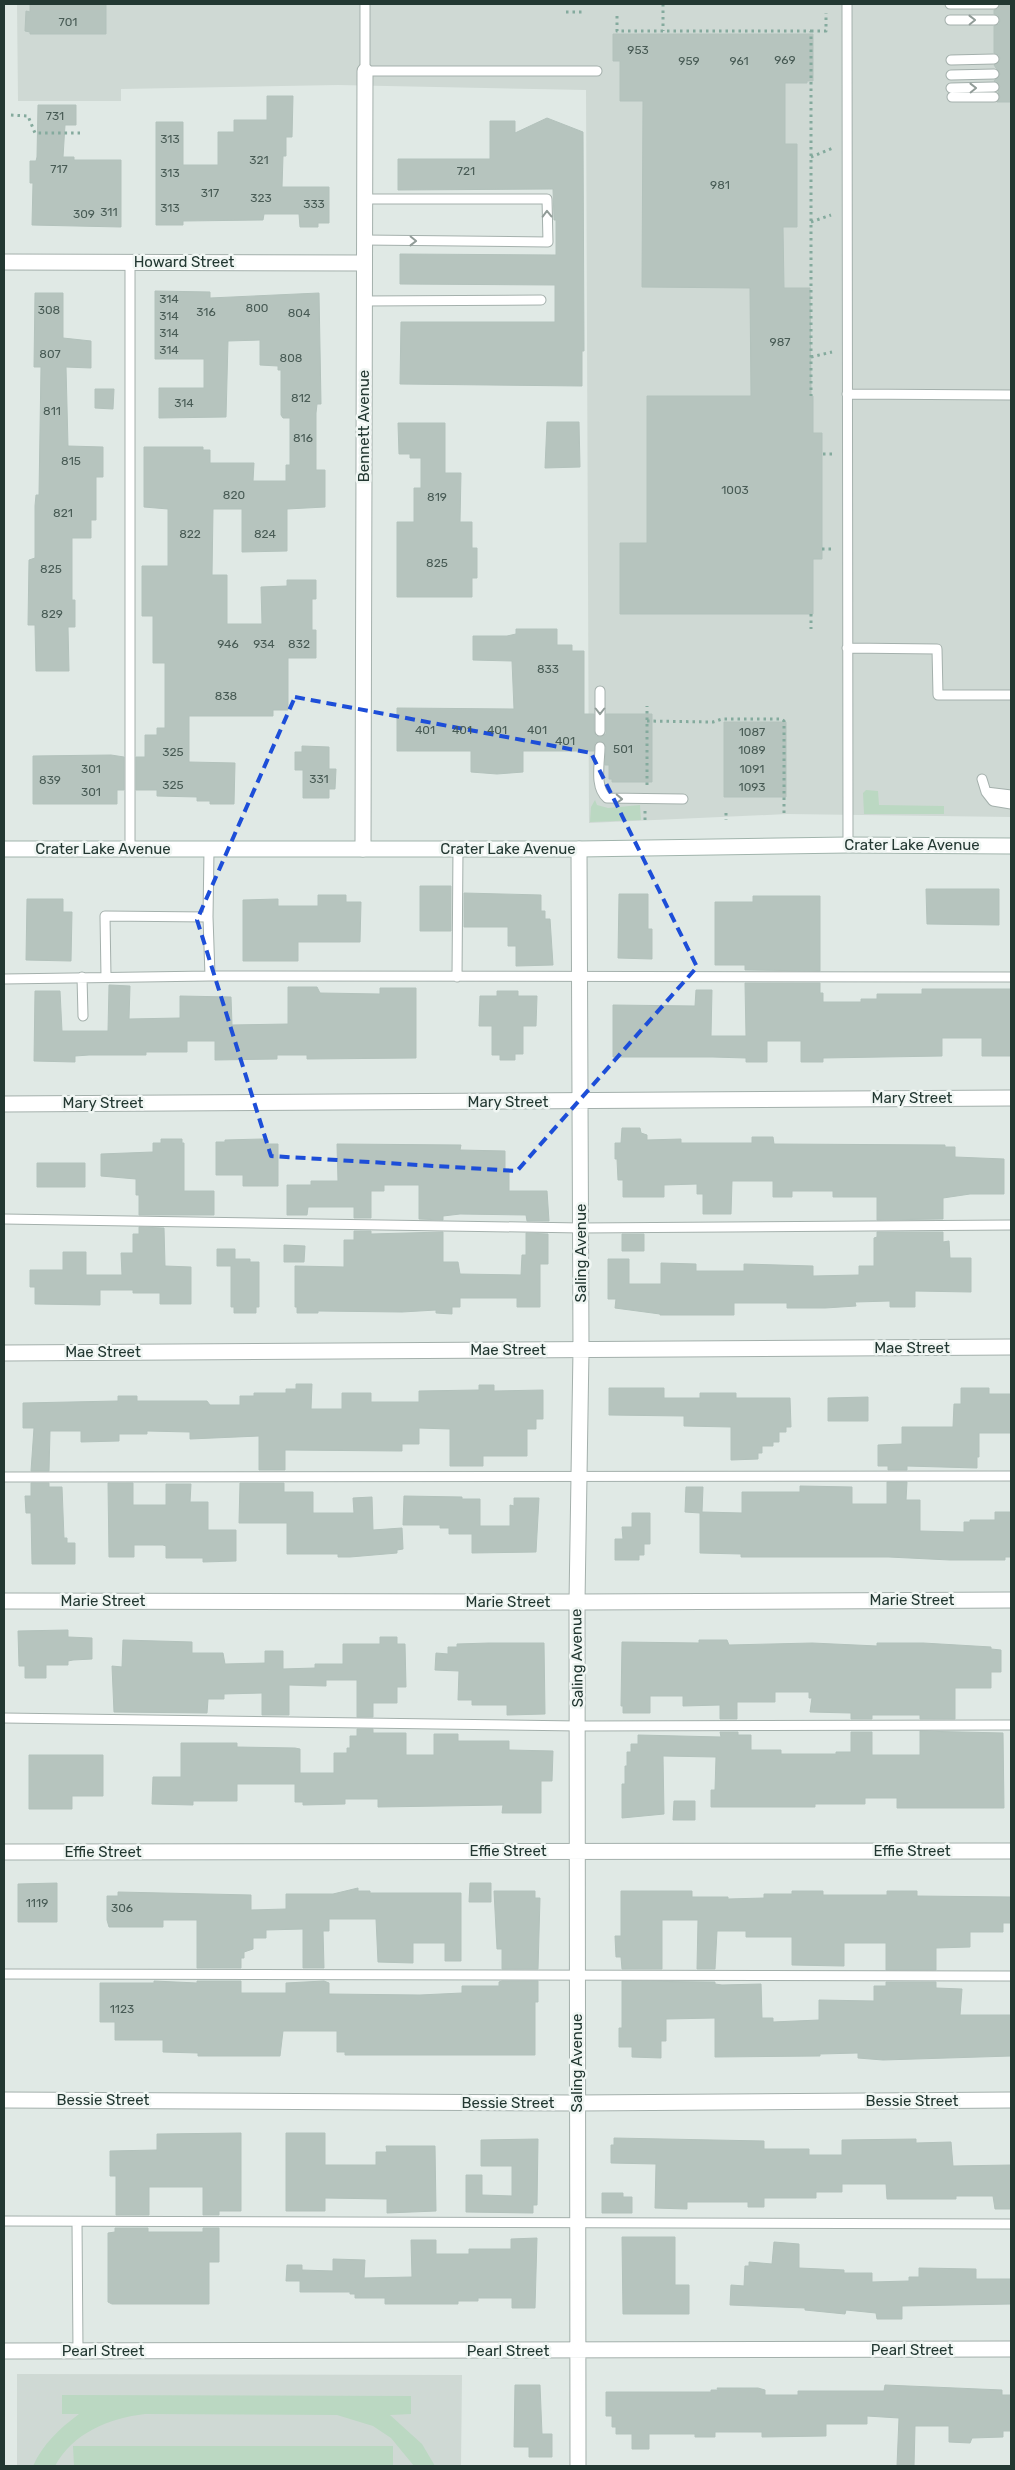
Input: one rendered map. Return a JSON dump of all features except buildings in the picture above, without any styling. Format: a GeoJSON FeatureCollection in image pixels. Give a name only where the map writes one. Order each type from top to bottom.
{"type":"FeatureCollection","features":[{"type":"Feature","properties":{"kind":"street","name":"Bennett Avenue"},"geometry":{"type":"LineString","coordinates":[[363,849],[365,71]]}},
{"type":"Feature","properties":{"kind":"street","name":"Howard Street"},"geometry":{"type":"LineString","coordinates":[[4,262],[364,263]]}},
{"type":"Feature","properties":{"kind":"street","name":"Crater Lake Avenue"},"geometry":{"type":"LineString","coordinates":[[4,849],[579,849],[848,845],[1011,846]]}},
{"type":"Feature","properties":{"kind":"street","name":"Saling Avenue"},"geometry":{"type":"LineString","coordinates":[[578,2466],[576,2351],[577,1602],[581,1350],[579,849]]}},
{"type":"Feature","properties":{"kind":"street","name":"Mary Street"},"geometry":{"type":"LineString","coordinates":[[4,1104],[1011,1098]]}},
{"type":"Feature","properties":{"kind":"street","name":"Mae Street"},"geometry":{"type":"LineString","coordinates":[[4,1352],[1011,1348]]}},
{"type":"Feature","properties":{"kind":"street","name":"Marie Street"},"geometry":{"type":"LineString","coordinates":[[4,1601],[577,1602],[1011,1600]]}},
{"type":"Feature","properties":{"kind":"street","name":"Effie Street"},"geometry":{"type":"LineString","coordinates":[[4,1852],[1011,1851]]}},
{"type":"Feature","properties":{"kind":"street","name":"Bessie Street"},"geometry":{"type":"LineString","coordinates":[[4,2100],[577,2103],[1011,2100]]}},
{"type":"Feature","properties":{"kind":"street","name":"Pearl Street"},"geometry":{"type":"LineString","coordinates":[[4,2351],[1011,2349]]}},
{"type":"Feature","properties":{"kind":"lane","name":"Bennett Avenue"},"geometry":{"type":"LineString","coordinates":[[365,4],[365,71]]}},
{"type":"Feature","properties":{"kind":"lane"},"geometry":{"type":"LineString","coordinates":[[847,4],[848,845]]}},
{"type":"Feature","properties":{"kind":"lane"},"geometry":{"type":"LineString","coordinates":[[950,4],[994,4]]}},
{"type":"Feature","properties":{"kind":"lane"},"geometry":{"type":"LineString","coordinates":[[950,20],[994,20]]}},
{"type":"Feature","properties":{"kind":"lane"},"geometry":{"type":"LineString","coordinates":[[951,60],[994,59]]}},
{"type":"Feature","properties":{"kind":"lane"},"geometry":{"type":"LineString","coordinates":[[365,71],[597,71]]}},
{"type":"Feature","properties":{"kind":"lane"},"geometry":{"type":"LineString","coordinates":[[951,74],[994,74]]}},
{"type":"Feature","properties":{"kind":"lane"},"geometry":{"type":"LineString","coordinates":[[951,92],[994,92]]}},
{"type":"Feature","properties":{"kind":"lane"},"geometry":{"type":"LineString","coordinates":[[364,199],[547,199],[548,242],[364,240]]}},
{"type":"Feature","properties":{"kind":"lane"},"geometry":{"type":"LineString","coordinates":[[130,262],[130,849]]}},
{"type":"Feature","properties":{"kind":"lane"},"geometry":{"type":"LineString","coordinates":[[364,302],[541,300]]}},
{"type":"Feature","properties":{"kind":"lane"},"geometry":{"type":"LineString","coordinates":[[847,394],[1011,395]]}},
{"type":"Feature","properties":{"kind":"lane"},"geometry":{"type":"LineString","coordinates":[[847,648],[937,649],[938,695],[1011,695]]}},
{"type":"Feature","properties":{"kind":"lane"},"geometry":{"type":"LineString","coordinates":[[600,691],[600,731]]}},
{"type":"Feature","properties":{"kind":"lane"},"geometry":{"type":"LineString","coordinates":[[600,747],[599,785],[601,793],[607,798],[615,800],[683,799]]}},
{"type":"Feature","properties":{"kind":"lane"},"geometry":{"type":"LineString","coordinates":[[982,779],[986,792],[993,801],[1011,804]]}},
{"type":"Feature","properties":{"kind":"lane"},"geometry":{"type":"LineString","coordinates":[[986,792],[1011,795]]}},
{"type":"Feature","properties":{"kind":"lane"},"geometry":{"type":"LineString","coordinates":[[457,977],[458,849]]}},
{"type":"Feature","properties":{"kind":"lane"},"geometry":{"type":"LineString","coordinates":[[209,850],[208,917],[210,976]]}},
{"type":"Feature","properties":{"kind":"lane"},"geometry":{"type":"LineString","coordinates":[[106,977],[105,916],[208,917]]}},
{"type":"Feature","properties":{"kind":"lane"},"geometry":{"type":"LineString","coordinates":[[4,979],[210,976],[1011,977]]}},
{"type":"Feature","properties":{"kind":"lane"},"geometry":{"type":"LineString","coordinates":[[82,977],[83,1016]]}},
{"type":"Feature","properties":{"kind":"lane"},"geometry":{"type":"LineString","coordinates":[[4,1219],[581,1228],[1011,1225]]}},
{"type":"Feature","properties":{"kind":"lane"},"geometry":{"type":"LineString","coordinates":[[4,1477],[1011,1476]]}},
{"type":"Feature","properties":{"kind":"lane"},"geometry":{"type":"LineString","coordinates":[[4,1718],[578,1726],[1011,1724]]}},
{"type":"Feature","properties":{"kind":"lane"},"geometry":{"type":"LineString","coordinates":[[4,1974],[1011,1976]]}},
{"type":"Feature","properties":{"kind":"lane"},"geometry":{"type":"LineString","coordinates":[[4,2222],[1011,2224]]}},
{"type":"Feature","properties":{"kind":"lane"},"geometry":{"type":"LineString","coordinates":[[77,2222],[78,2351]]}},
{"type":"Feature","properties":{"kind":"path"},"geometry":{"type":"LineString","coordinates":[[663,4],[663,31]]}},
{"type":"Feature","properties":{"kind":"path"},"geometry":{"type":"LineString","coordinates":[[566,12],[584,12]]}},
{"type":"Feature","properties":{"kind":"path"},"geometry":{"type":"LineString","coordinates":[[617,16],[617,31],[826,31],[826,13]]}},
{"type":"Feature","properties":{"kind":"path"},"geometry":{"type":"LineString","coordinates":[[811,31],[811,396]]}},
{"type":"Feature","properties":{"kind":"path"},"geometry":{"type":"LineString","coordinates":[[11,115],[28,116],[35,133],[80,133]]}},
{"type":"Feature","properties":{"kind":"path"},"geometry":{"type":"LineString","coordinates":[[811,157],[833,148]]}},
{"type":"Feature","properties":{"kind":"path"},"geometry":{"type":"LineString","coordinates":[[811,222],[831,215]]}},
{"type":"Feature","properties":{"kind":"path"},"geometry":{"type":"LineString","coordinates":[[811,357],[832,352]]}},
{"type":"Feature","properties":{"kind":"path"},"geometry":{"type":"LineString","coordinates":[[823,454],[832,454]]}},
{"type":"Feature","properties":{"kind":"path"},"geometry":{"type":"LineString","coordinates":[[822,549],[832,549]]}},
{"type":"Feature","properties":{"kind":"path"},"geometry":{"type":"LineString","coordinates":[[811,614],[811,629]]}},
{"type":"Feature","properties":{"kind":"path"},"geometry":{"type":"LineString","coordinates":[[646,824],[647,706]]}},
{"type":"Feature","properties":{"kind":"path"},"geometry":{"type":"LineString","coordinates":[[647,720],[713,722],[722,719],[781,719],[784,721],[784,816]]}},
{"type":"Feature","properties":{"kind":"path"},"geometry":{"type":"LineString","coordinates":[[726,813],[726,820]]}},
{"type":"Feature","properties":{"kind":"highlighted area"},"geometry":{"type":"Polygon","coordinates":[[[295,697],[591,753],[697,967],[517,1171],[271,1156],[197,920],[295,697]]]}},
{"type":"Feature","properties":{"kind":"shaded area"},"geometry":{"type":"Polygon","coordinates":[[[17,4],[1011,4],[1011,817],[787,814],[589,823],[586,90],[338,85],[121,89],[121,101],[18,101],[17,4]]]}},
{"type":"Feature","properties":{"kind":"shaded area"},"geometry":{"type":"Polygon","coordinates":[[[17,2374],[462,2375],[461,2466],[17,2466],[17,2374]]]}},
{"type":"Feature","properties":{"kind":"green space"},"geometry":{"type":"Polygon","coordinates":[[[866,790],[878,791],[879,805],[944,806],[944,814],[864,814],[863,793],[866,790]]]}},
{"type":"Feature","properties":{"kind":"green space"},"geometry":{"type":"Polygon","coordinates":[[[595,800],[597,805],[608,808],[640,805],[641,820],[590,822],[591,807],[595,800]]]}},
{"type":"Feature","properties":{"kind":"green space"},"geometry":{"type":"Polygon","coordinates":[[[62,2395],[411,2396],[411,2414],[390,2415],[422,2444],[435,2466],[414,2466],[391,2438],[373,2426],[337,2415],[145,2414],[118,2419],[93,2429],[72,2445],[55,2466],[33,2466],[52,2437],[79,2414],[62,2414],[62,2395]]]}},
{"type":"Feature","properties":{"kind":"green space"},"geometry":{"type":"Polygon","coordinates":[[[73,2446],[393,2446],[393,2466],[74,2466],[73,2446]]]}}]}
